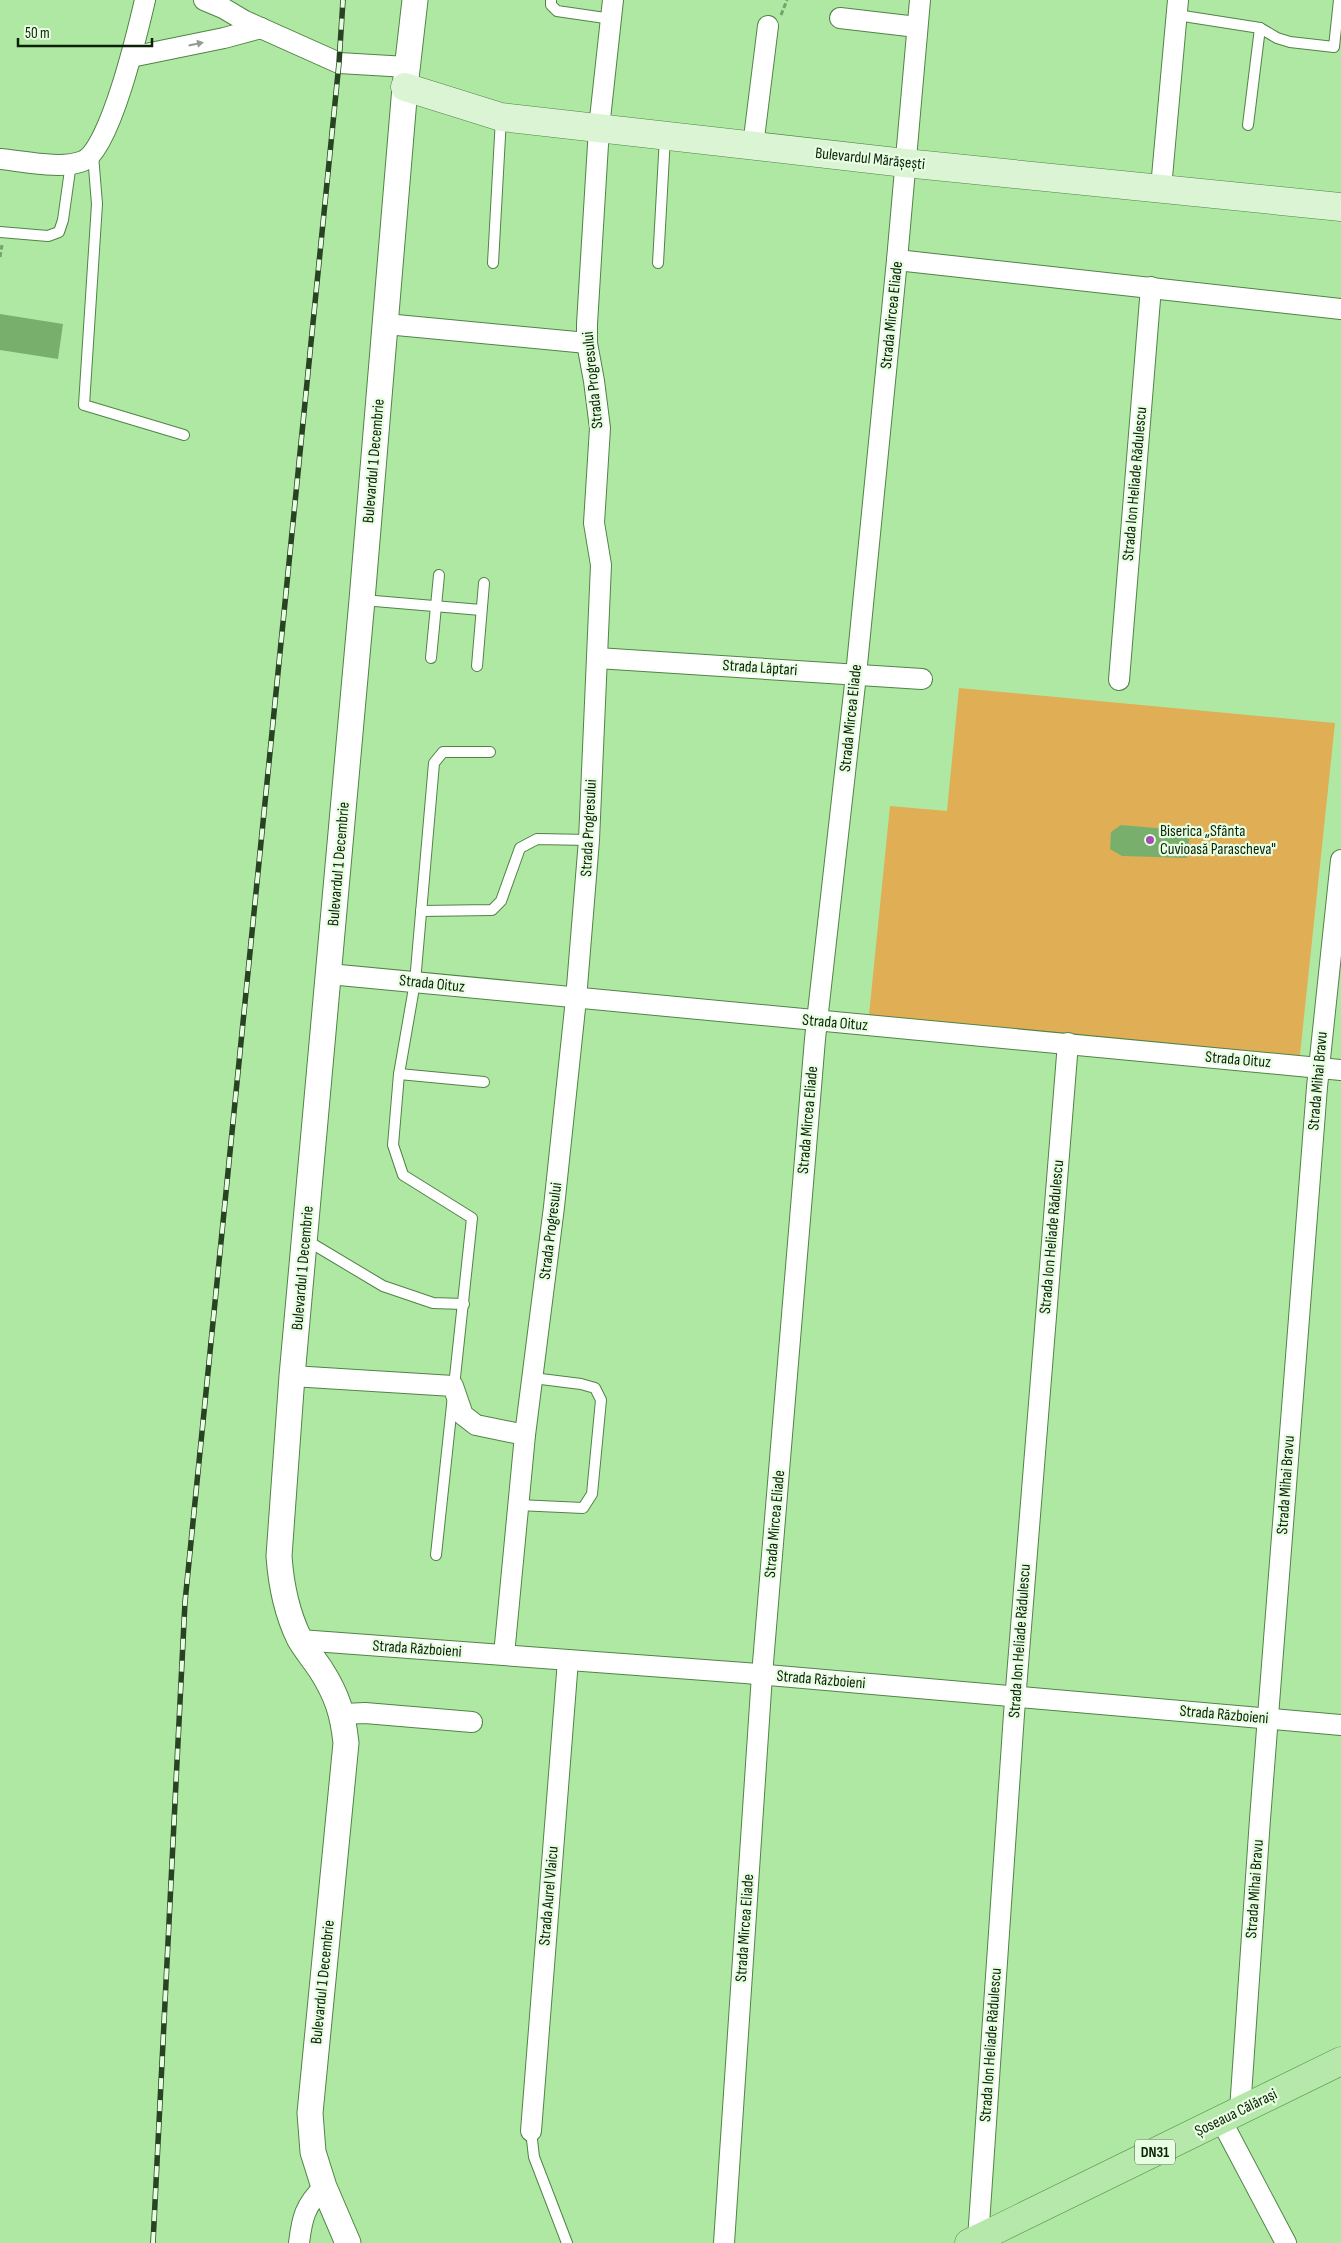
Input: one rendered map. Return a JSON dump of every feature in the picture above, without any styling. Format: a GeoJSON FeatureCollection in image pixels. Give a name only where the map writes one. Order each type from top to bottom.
{"type":"FeatureCollection","features":[{"type":"Feature","properties":{"kind":"main road","name":"Bulevardul Mărășești"},"geometry":{"type":"LineString","coordinates":[[406,77],[502,117],[904,163],[1341,207]]}},
{"type":"Feature","properties":{"kind":"main road","name":"Șoseaua Călărași"},"geometry":{"type":"LineString","coordinates":[[973,2241],[1341,2061]]}},
{"type":"Feature","properties":{"kind":"street"},"geometry":{"type":"LineString","coordinates":[[0,159],[52,164],[84,161],[93,155],[100,145],[110,120],[131,58],[145,0]]}},
{"type":"Feature","properties":{"kind":"street"},"geometry":{"type":"LineString","coordinates":[[204,0],[339,63],[406,77]]}},
{"type":"Feature","properties":{"kind":"street","name":"Bulevardul 1 Decembrie"},"geometry":{"type":"LineString","coordinates":[[348,2243],[324,2187],[313,2152],[310,2113],[346,1742],[343,1714],[333,1690],[300,1640],[286,1607],[281,1583],[279,1556],[292,1376],[306,1240],[406,77],[415,0]]}},
{"type":"Feature","properties":{"kind":"street","name":"Strada Mircea Eliade"},"geometry":{"type":"LineString","coordinates":[[724,2243],[762,1675],[817,1022],[856,675],[897,260],[904,163],[920,0]]}},
{"type":"Feature","properties":{"kind":"street"},"geometry":{"type":"LineString","coordinates":[[1161,188],[1178,8]]}},
{"type":"Feature","properties":{"kind":"street","name":"Strada Progresului"},"geometry":{"type":"LineString","coordinates":[[504,1655],[525,1435],[576,999],[589,840],[601,565],[594,523],[600,428],[587,343],[599,128],[612,9]]}},
{"type":"Feature","properties":{"kind":"street"},"geometry":{"type":"LineString","coordinates":[[840,18],[917,27]]}},
{"type":"Feature","properties":{"kind":"street"},"geometry":{"type":"LineString","coordinates":[[753,146],[768,26]]}},
{"type":"Feature","properties":{"kind":"street"},"geometry":{"type":"LineString","coordinates":[[131,58],[261,28]]}},
{"type":"Feature","properties":{"kind":"street"},"geometry":{"type":"LineString","coordinates":[[897,260],[1341,309]]}},
{"type":"Feature","properties":{"kind":"street","name":"Strada Ion Heliade Rădulescu"},"geometry":{"type":"LineString","coordinates":[[1119,680],[1151,288]]}},
{"type":"Feature","properties":{"kind":"street"},"geometry":{"type":"LineString","coordinates":[[386,324],[587,343]]}},
{"type":"Feature","properties":{"kind":"street","name":"Strada Lăptari"},"geometry":{"type":"LineString","coordinates":[[597,658],[922,679]]}},
{"type":"Feature","properties":{"kind":"street","name":"Strada Mihai Bravu"},"geometry":{"type":"LineString","coordinates":[[1231,2115],[1268,1718],[1319,1068],[1341,860]]}},
{"type":"Feature","properties":{"kind":"street","name":"Strada Oituz"},"geometry":{"type":"LineString","coordinates":[[328,974],[817,1022],[1341,1070]]}},
{"type":"Feature","properties":{"kind":"street","name":"Strada Ion Heliade Rădulescu"},"geometry":{"type":"LineString","coordinates":[[973,2241],[1068,1044]]}},
{"type":"Feature","properties":{"kind":"street"},"geometry":{"type":"LineString","coordinates":[[292,1376],[453,1386],[463,1415],[476,1425],[525,1435]]}},
{"type":"Feature","properties":{"kind":"street","name":"Strada Războieni"},"geometry":{"type":"LineString","coordinates":[[300,1640],[762,1675],[1341,1724]]}},
{"type":"Feature","properties":{"kind":"street","name":"Strada Aurel Vlaicu"},"geometry":{"type":"LineString","coordinates":[[531,2131],[568,1660]]}},
{"type":"Feature","properties":{"kind":"street"},"geometry":{"type":"LineString","coordinates":[[343,1714],[365,1713],[472,1722]]}},
{"type":"Feature","properties":{"kind":"street"},"geometry":{"type":"LineString","coordinates":[[1231,2115],[1286,2243]]}},
{"type":"Feature","properties":{"kind":"street"},"geometry":{"type":"LineString","coordinates":[[299,2243],[302,2220],[310,2200],[324,2187]]}},
{"type":"Feature","properties":{"kind":"lane"},"geometry":{"type":"LineString","coordinates":[[551,0],[550,5],[557,11],[612,9]]}},
{"type":"Feature","properties":{"kind":"lane"},"geometry":{"type":"LineString","coordinates":[[1178,8],[1260,28],[1277,38],[1290,42],[1334,46],[1339,0]]}},
{"type":"Feature","properties":{"kind":"lane"},"geometry":{"type":"LineString","coordinates":[[1248,124],[1260,28]]}},
{"type":"Feature","properties":{"kind":"lane"},"geometry":{"type":"LineString","coordinates":[[493,263],[502,117]]}},
{"type":"Feature","properties":{"kind":"lane"},"geometry":{"type":"LineString","coordinates":[[658,263],[665,137]]}},
{"type":"Feature","properties":{"kind":"lane"},"geometry":{"type":"LineString","coordinates":[[93,155],[97,204],[84,405],[184,435]]}},
{"type":"Feature","properties":{"kind":"lane"},"geometry":{"type":"LineString","coordinates":[[0,232],[48,236],[59,232],[63,220],[71,163]]}},
{"type":"Feature","properties":{"kind":"lane"},"geometry":{"type":"LineString","coordinates":[[432,658],[439,575]]}},
{"type":"Feature","properties":{"kind":"lane"},"geometry":{"type":"LineString","coordinates":[[477,666],[484,583]]}},
{"type":"Feature","properties":{"kind":"lane"},"geometry":{"type":"LineString","coordinates":[[362,600],[481,610]]}},
{"type":"Feature","properties":{"kind":"lane"},"geometry":{"type":"LineString","coordinates":[[436,1554],[472,1218],[404,1175],[392,1145],[399,1074],[415,982],[434,763],[443,752],[490,752]]}},
{"type":"Feature","properties":{"kind":"lane"},"geometry":{"type":"LineString","coordinates":[[421,911],[492,910],[501,900],[520,848],[537,839],[589,840]]}},
{"type":"Feature","properties":{"kind":"lane"},"geometry":{"type":"LineString","coordinates":[[399,1074],[484,1082]]}},
{"type":"Feature","properties":{"kind":"lane"},"geometry":{"type":"LineString","coordinates":[[306,1240],[383,1286],[433,1303],[464,1304]]}},
{"type":"Feature","properties":{"kind":"lane"},"geometry":{"type":"LineString","coordinates":[[518,1505],[583,1508],[592,1494],[601,1400],[595,1388],[581,1384],[533,1378]]}},
{"type":"Feature","properties":{"kind":"lane"},"geometry":{"type":"LineString","coordinates":[[531,2131],[534,2157],[567,2243]]}},
{"type":"Feature","properties":{"kind":"shaded area"},"geometry":{"type":"Polygon","coordinates":[[[959,688],[1335,723],[1299,1064],[869,1015],[890,806],[947,811],[959,688]]]}},
{"type":"Feature","properties":{"kind":"building"},"geometry":{"type":"Polygon","coordinates":[[[0,314],[63,324],[58,359],[0,350],[0,314]]]}},
{"type":"Feature","properties":{"kind":"building","name":"Biserica „Sfânta Cuvioasă Parascheva\""},"geometry":{"type":"Polygon","coordinates":[[[1121,825],[1190,831],[1187,858],[1122,856],[1110,849],[1111,832],[1121,825]]]}},
{"type":"Feature","properties":{"kind":"railway"},"geometry":{"type":"LineString","coordinates":[[153,2243],[185,1602],[339,63],[343,0]]}},
{"type":"Feature","properties":{"kind":"place","name":"Biserica „Sfânta Cuvioasă Parascheva\""},"geometry":{"type":"Point","coordinates":[1150,840]}}]}
